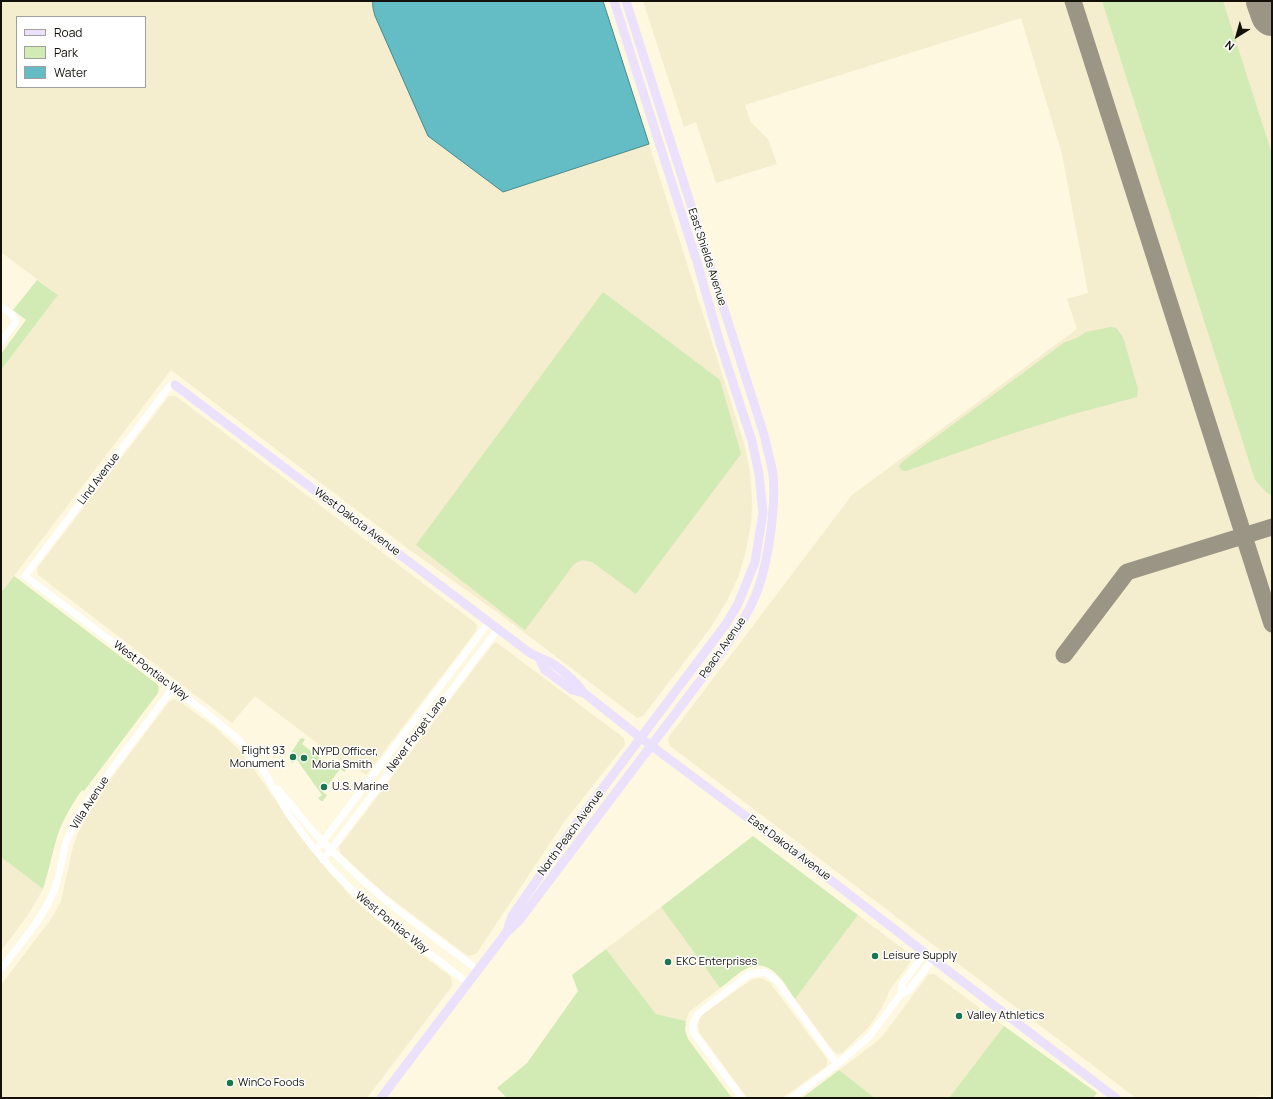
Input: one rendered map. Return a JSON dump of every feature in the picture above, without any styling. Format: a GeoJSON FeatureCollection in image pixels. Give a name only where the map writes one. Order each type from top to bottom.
{"type":"FeatureCollection","features":[{"type":"Feature","properties":{"kind":"main road","name":"East Shields Avenue"},"geometry":{"type":"LineString","coordinates":[[614,1],[697,262],[720,343],[752,441],[759,474],[763,513],[755,562],[738,604],[726,624],[641,738]]}},
{"type":"Feature","properties":{"kind":"main road","name":"East Shields Avenue"},"geometry":{"type":"LineString","coordinates":[[626,1],[764,438],[773,474],[773,515]]}},
{"type":"Feature","properties":{"kind":"main road","name":"West Dakota Avenue"},"geometry":{"type":"LineString","coordinates":[[175,385],[498,629],[539,658],[545,670],[572,690],[584,693],[652,745]]}},
{"type":"Feature","properties":{"kind":"main road"},"geometry":{"type":"LineString","coordinates":[[744,416],[756,411]]}},
{"type":"Feature","properties":{"kind":"main road","name":"Peach Avenue"},"geometry":{"type":"LineString","coordinates":[[652,745],[721,653],[747,614],[758,590],[766,564],[773,515]]}},
{"type":"Feature","properties":{"kind":"main road","name":"North Peach Avenue"},"geometry":{"type":"LineString","coordinates":[[506,933],[512,916],[641,738]]}},
{"type":"Feature","properties":{"kind":"main road","name":"North Peach Avenue"},"geometry":{"type":"LineString","coordinates":[[381,1098],[506,933],[518,922],[652,745]]}},
{"type":"Feature","properties":{"kind":"main road","name":"East Dakota Avenue"},"geometry":{"type":"LineString","coordinates":[[652,745],[820,871],[1116,1098]]}},
{"type":"Feature","properties":{"kind":"street"},"geometry":{"type":"LineString","coordinates":[[1,307],[16,320],[1,342]]}},
{"type":"Feature","properties":{"kind":"street","name":"Lind Avenue"},"geometry":{"type":"LineString","coordinates":[[25,576],[168,388],[175,385]]}},
{"type":"Feature","properties":{"kind":"street","name":"West Pontiac Way"},"geometry":{"type":"LineString","coordinates":[[25,576],[238,739],[323,842],[360,878],[478,970]]}},
{"type":"Feature","properties":{"kind":"street","name":"Never Forget Lane"},"geometry":{"type":"LineString","coordinates":[[316,851],[489,622]]}},
{"type":"Feature","properties":{"kind":"street","name":"Never Forget Lane"},"geometry":{"type":"LineString","coordinates":[[323,860],[498,629]]}},
{"type":"Feature","properties":{"kind":"street","name":"Villa Avenue"},"geometry":{"type":"LineString","coordinates":[[1,969],[35,925],[53,893],[59,877],[65,846],[85,805],[173,688]]}},
{"type":"Feature","properties":{"kind":"street","name":"West Pontiac Way"},"geometry":{"type":"LineString","coordinates":[[268,777],[289,815],[323,860],[369,907],[468,983]]}},
{"type":"Feature","properties":{"kind":"street"},"geometry":{"type":"LineString","coordinates":[[901,994],[902,984],[925,953]]}},
{"type":"Feature","properties":{"kind":"street"},"geometry":{"type":"LineString","coordinates":[[792,1098],[837,1064],[869,1037],[901,994],[909,990],[933,959]]}},
{"type":"Feature","properties":{"kind":"street"},"geometry":{"type":"LineString","coordinates":[[742,1098],[693,1032],[693,1023],[698,1014],[749,974],[765,972],[777,981],[837,1064]]}},
{"type":"Feature","properties":{"kind":"shaded area"},"geometry":{"type":"Polygon","coordinates":[[[1,1],[373,1],[373,5],[502,192],[649,144],[744,443],[750,472],[752,502],[751,524],[739,575],[728,599],[711,627],[643,716],[637,718],[501,615],[407,548],[171,370],[1,593],[1,370],[58,295],[1,252],[1,1]]]}},
{"type":"Feature","properties":{"kind":"shaded area"},"geometry":{"type":"Polygon","coordinates":[[[643,1],[1272,1],[1272,1097],[1261,1095],[1253,1098],[1136,1098],[669,745],[668,738],[852,495],[1077,329],[1067,299],[1088,293],[1062,154],[1021,18],[745,105],[751,122],[768,139],[777,164],[716,183],[696,122],[684,127],[643,1]]]}},
{"type":"Feature","properties":{"kind":"shaded area"},"geometry":{"type":"Polygon","coordinates":[[[169,396],[177,397],[477,625],[476,631],[366,775],[354,766],[341,761],[255,696],[232,723],[38,575],[38,567],[169,396]]]}},
{"type":"Feature","properties":{"kind":"shaded area"},"geometry":{"type":"Polygon","coordinates":[[[496,642],[624,738],[625,745],[564,822],[476,954],[468,956],[385,894],[341,854],[339,847],[492,645],[496,642]]]}},
{"type":"Feature","properties":{"kind":"shaded area"},"geometry":{"type":"Polygon","coordinates":[[[174,699],[216,728],[238,749],[310,849],[353,899],[389,930],[450,976],[452,986],[367,1098],[1,1098],[1,985],[51,919],[61,901],[77,835],[97,801],[95,800],[169,702],[174,699]]]}},
{"type":"Feature","properties":{"kind":"shaded area"},"geometry":{"type":"Polygon","coordinates":[[[1,857],[43,889],[28,915],[1,951],[1,857]]]}},
{"type":"Feature","properties":{"kind":"shaded area"},"geometry":{"type":"Polygon","coordinates":[[[661,907],[720,988],[689,1012],[686,1021],[656,1014],[606,949],[661,907]]]}},
{"type":"Feature","properties":{"kind":"shaded area"},"geometry":{"type":"Polygon","coordinates":[[[858,915],[910,954],[911,961],[890,990],[881,1009],[868,1028],[842,1053],[837,1054],[833,1051],[795,999],[858,915]]]}},
{"type":"Feature","properties":{"kind":"shaded area"},"geometry":{"type":"Polygon","coordinates":[[[934,974],[1004,1026],[949,1098],[875,1098],[839,1070],[875,1043],[884,1034],[928,975],[934,974]]]}},
{"type":"Feature","properties":{"kind":"shaded area"},"geometry":{"type":"Polygon","coordinates":[[[758,978],[764,979],[770,983],[827,1059],[827,1065],[824,1068],[782,1098],[747,1098],[699,1032],[699,1020],[703,1014],[751,980],[758,978]]]}},
{"type":"Feature","properties":{"kind":"green space"},"geometry":{"type":"Polygon","coordinates":[[[1102,1],[1223,1],[1272,154],[1272,495],[1267,493],[1255,480],[1102,1]]]}},
{"type":"Feature","properties":{"kind":"green space"},"geometry":{"type":"Polygon","coordinates":[[[37,280],[58,295],[1,370],[1,354],[26,320],[13,310],[37,280]]]}},
{"type":"Feature","properties":{"kind":"green space"},"geometry":{"type":"Polygon","coordinates":[[[603,292],[720,380],[741,454],[636,594],[592,562],[582,560],[574,564],[525,630],[416,545],[603,292]]]}},
{"type":"Feature","properties":{"kind":"green space"},"geometry":{"type":"Polygon","coordinates":[[[1111,327],[1116,328],[1123,337],[1138,389],[1137,397],[1070,415],[906,471],[901,470],[899,466],[902,462],[1065,342],[1077,338],[1086,332],[1111,327]]]}},
{"type":"Feature","properties":{"kind":"green space"},"geometry":{"type":"Polygon","coordinates":[[[14,576],[159,687],[158,693],[84,791],[82,790],[72,806],[58,834],[43,889],[1,857],[1,593],[14,576]]]}},
{"type":"Feature","properties":{"kind":"green space"},"geometry":{"type":"Polygon","coordinates":[[[301,738],[305,739],[302,744],[336,770],[341,765],[346,769],[345,772],[340,769],[323,792],[327,795],[323,801],[318,798],[322,795],[297,760],[292,763],[288,757],[301,738]]]}},
{"type":"Feature","properties":{"kind":"green space"},"geometry":{"type":"Polygon","coordinates":[[[753,836],[858,915],[795,999],[779,976],[768,968],[761,966],[754,966],[745,969],[720,988],[661,907],[753,836]]]}},
{"type":"Feature","properties":{"kind":"green space"},"geometry":{"type":"Polygon","coordinates":[[[606,949],[656,1014],[686,1021],[685,1030],[688,1039],[732,1098],[507,1098],[497,1088],[527,1063],[578,991],[572,975],[606,949]]]}},
{"type":"Feature","properties":{"kind":"green space"},"geometry":{"type":"Polygon","coordinates":[[[1004,1026],[1097,1093],[1093,1098],[949,1098],[1004,1026]]]}},
{"type":"Feature","properties":{"kind":"green space"},"geometry":{"type":"Polygon","coordinates":[[[839,1070],[875,1098],[802,1098],[839,1070]]]}},
{"type":"Feature","properties":{"kind":"water"},"geometry":{"type":"Polygon","coordinates":[[[373,1],[603,1],[649,144],[503,192],[428,136],[375,16],[373,1]]]}},
{"type":"Feature","properties":{"kind":"taxiway"},"geometry":{"type":"LineString","coordinates":[[1073,1],[1272,624]]}},
{"type":"Feature","properties":{"kind":"taxiway"},"geometry":{"type":"LineString","coordinates":[[1064,655],[1127,572],[1272,527]]}},
{"type":"Feature","properties":{"kind":"runway"},"geometry":{"type":"LineString","coordinates":[[1267,1],[1272,15]]}},
{"type":"Feature","properties":{"kind":"place","name":"Flight 93 Monument"},"geometry":{"type":"Point","coordinates":[293,757]}},
{"type":"Feature","properties":{"kind":"place","name":"NYPD Officer, Moria Smith"},"geometry":{"type":"Point","coordinates":[304,758]}},
{"type":"Feature","properties":{"kind":"place","name":"U.S. Marine"},"geometry":{"type":"Point","coordinates":[324,787]}},
{"type":"Feature","properties":{"kind":"place","name":"Leisure Supply"},"geometry":{"type":"Point","coordinates":[875,956]}},
{"type":"Feature","properties":{"kind":"place","name":"EKC Enterprises"},"geometry":{"type":"Point","coordinates":[668,962]}},
{"type":"Feature","properties":{"kind":"place","name":"Valley Athletics"},"geometry":{"type":"Point","coordinates":[959,1016]}},
{"type":"Feature","properties":{"kind":"place","name":"WinCo Foods"},"geometry":{"type":"Point","coordinates":[230,1083]}}]}
